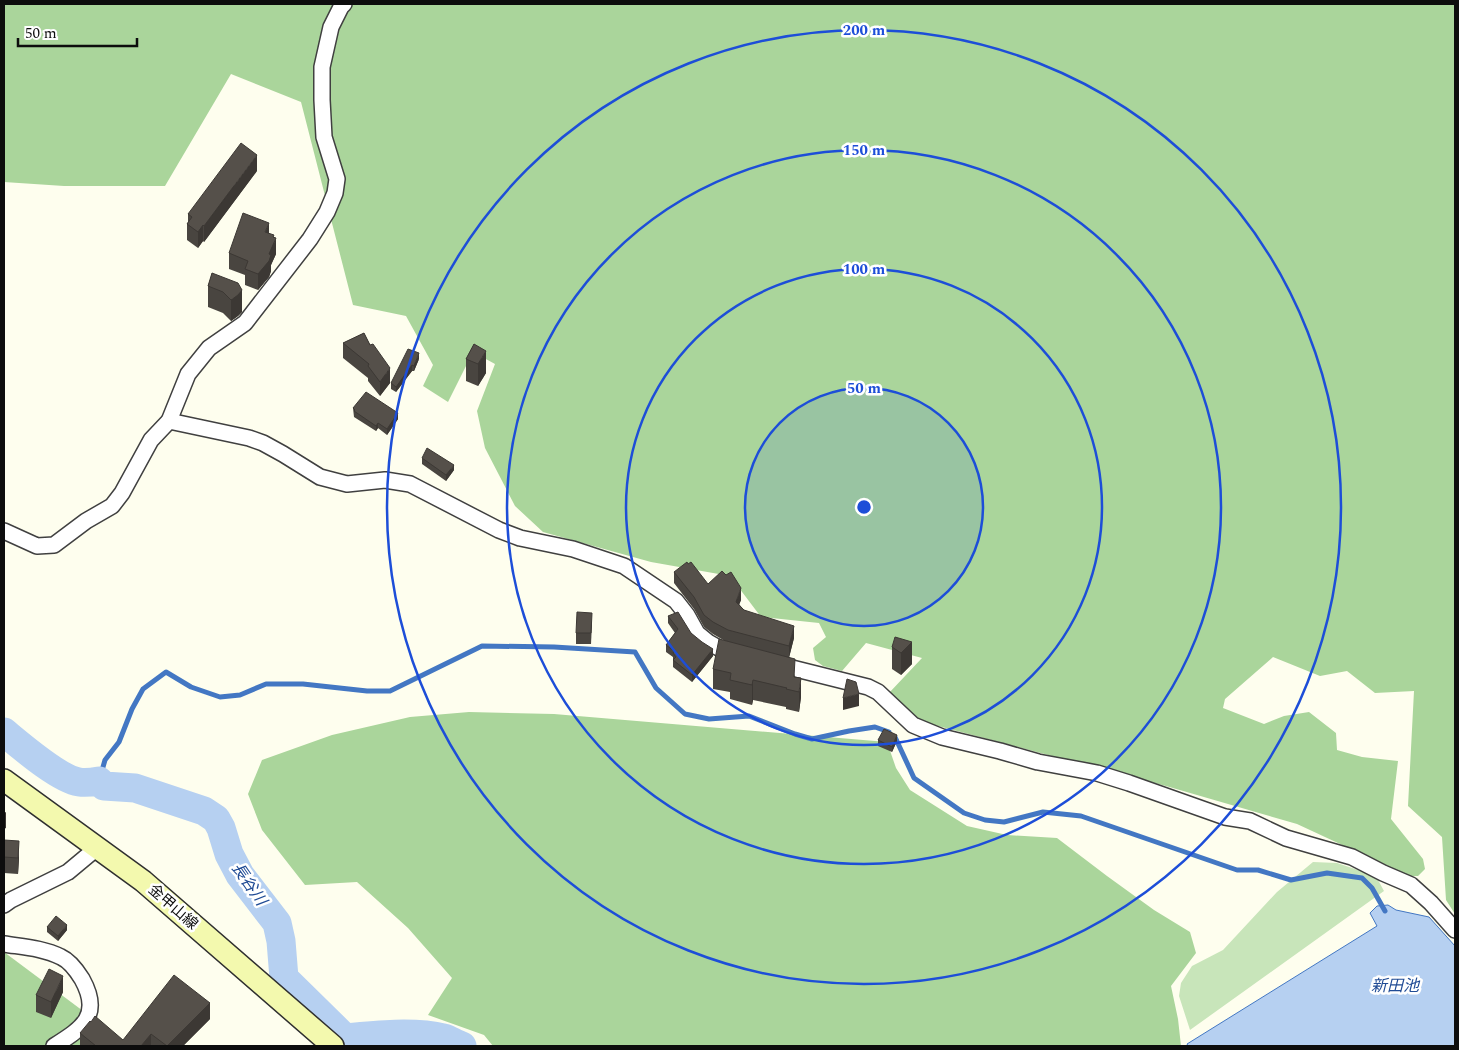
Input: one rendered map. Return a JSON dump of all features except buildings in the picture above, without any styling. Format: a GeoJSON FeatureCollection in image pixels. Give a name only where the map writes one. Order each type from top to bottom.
{"type":"FeatureCollection","features":[{"type":"Feature","properties":{"kind":"main road","name":"金甲山線"},"geometry":{"type":"LineString","coordinates":[[4,780],[143,881],[333,1046]]}},
{"type":"Feature","properties":{"kind":"street"},"geometry":{"type":"LineString","coordinates":[[4,530],[37,546],[54,545],[86,521],[112,506],[122,493],[151,440],[170,421],[188,374],[210,348],[245,323],[310,239],[327,212],[335,193],[337,180],[324,137],[322,66],[331,27],[340,7],[344,4]]}},
{"type":"Feature","properties":{"kind":"street"},"geometry":{"type":"LineString","coordinates":[[170,421],[249,438],[270,446],[320,477],[338,482],[347,484],[384,480],[410,484],[499,530],[520,538],[573,549],[624,566],[676,601],[687,615],[697,633],[724,651],[868,687],[878,692],[913,725],[942,737],[1038,762],[1097,773],[1225,817],[1250,821],[1286,838],[1352,856],[1411,885],[1431,903],[1455,930]]}},
{"type":"Feature","properties":{"kind":"street"},"geometry":{"type":"LineString","coordinates":[[4,905],[68,872],[98,847]]}},
{"type":"Feature","properties":{"kind":"street"},"geometry":{"type":"LineString","coordinates":[[4,944],[44,950],[62,958],[76,970],[87,989],[91,1006],[86,1022],[74,1033],[54,1046]]}},
{"type":"Feature","properties":{"kind":"green space"},"geometry":{"type":"Polygon","coordinates":[[[4,4],[1455,4],[1455,914],[1446,900],[1442,837],[1408,806],[1414,691],[1375,693],[1347,671],[1320,676],[1273,657],[1225,699],[1223,708],[1264,724],[1284,716],[1309,712],[1336,733],[1337,750],[1362,757],[1398,761],[1391,819],[1423,859],[1425,869],[1418,876],[1409,876],[1297,824],[1166,786],[923,722],[889,693],[922,658],[866,643],[842,671],[823,666],[815,660],[813,648],[826,637],[819,623],[761,617],[730,576],[651,562],[543,532],[515,506],[485,448],[477,411],[495,364],[473,352],[448,402],[423,386],[433,365],[406,316],[353,305],[301,102],[231,74],[165,186],[64,186],[4,182],[4,4]]]}},
{"type":"Feature","properties":{"kind":"green space"},"geometry":{"type":"Polygon","coordinates":[[[469,712],[554,714],[887,742],[896,768],[910,790],[967,826],[1007,835],[1057,838],[1154,910],[1190,932],[1196,953],[1171,986],[1181,1046],[493,1046],[484,1035],[428,1015],[452,978],[408,928],[357,882],[305,885],[262,830],[248,794],[262,760],[332,735],[410,717],[469,712]]]}},
{"type":"Feature","properties":{"kind":"green space"},"geometry":{"type":"Polygon","coordinates":[[[1313,862],[1337,863],[1364,872],[1378,880],[1384,891],[1190,1030],[1179,996],[1181,983],[1192,966],[1223,950],[1277,892],[1313,862]]]}},
{"type":"Feature","properties":{"kind":"green space"},"geometry":{"type":"Polygon","coordinates":[[[4,952],[130,1046],[4,1046],[4,952]]]}},
{"type":"Feature","properties":{"kind":"water","name":"新田池"},"geometry":{"type":"Polygon","coordinates":[[[1388,905],[1396,910],[1429,917],[1455,946],[1455,1046],[1188,1046],[1187,1044],[1377,926],[1370,913],[1377,906],[1388,905]]]}},
{"type":"Feature","properties":{"kind":"waterway"},"geometry":{"type":"LineString","coordinates":[[99,781],[105,760],[119,742],[132,709],[143,689],[166,672],[191,687],[220,697],[240,695],[266,684],[303,684],[367,691],[390,691],[482,646],[554,647],[635,652],[656,688],[685,714],[709,719],[749,716],[812,739],[875,727],[889,732]]}},
{"type":"Feature","properties":{"kind":"waterway","name":"長谷川"},"geometry":{"type":"LineString","coordinates":[[4,732],[40,761],[71,780],[82,782],[99,781],[104,786],[135,788],[204,811],[216,819],[221,828],[229,854],[240,875],[277,923],[281,941],[284,978],[345,1038],[394,1034],[420,1035],[444,1038],[462,1046]]}},
{"type":"Feature","properties":{"kind":"waterway"},"geometry":{"type":"LineString","coordinates":[[895,737],[914,778],[964,813],[985,820],[1004,822],[1043,812],[1081,816],[1237,870],[1258,870],[1291,880],[1327,873],[1362,878],[1372,888],[1385,911]]}}]}
